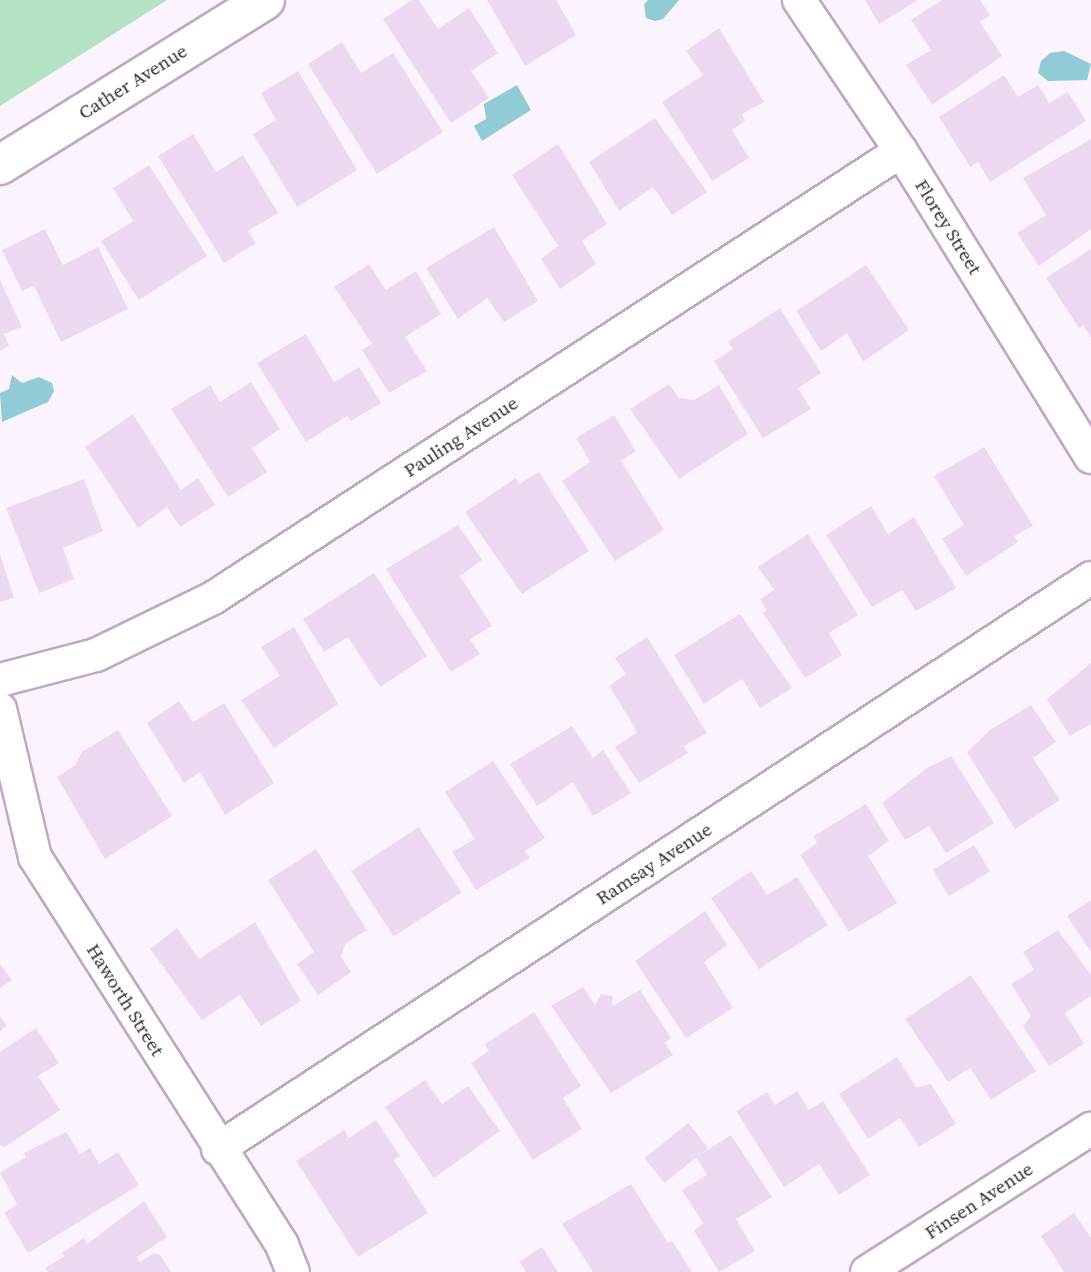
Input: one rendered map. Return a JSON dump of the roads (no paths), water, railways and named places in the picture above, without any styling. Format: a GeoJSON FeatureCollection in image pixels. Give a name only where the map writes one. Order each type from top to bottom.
{"type":"FeatureCollection","features":[{"type":"Feature","properties":{"kind":"street","name":"Cather Avenue"},"geometry":{"type":"LineString","coordinates":[[0,165],[265,0]]}},
{"type":"Feature","properties":{"kind":"street","name":"Florey Street"},"geometry":{"type":"LineString","coordinates":[[799,0],[901,151],[1091,457]]}},
{"type":"Feature","properties":{"kind":"street","name":"Pauling Avenue"},"geometry":{"type":"LineString","coordinates":[[0,680],[96,655],[213,598],[901,151]]}},
{"type":"Feature","properties":{"kind":"street","name":"Ramsay Avenue"},"geometry":{"type":"LineString","coordinates":[[218,1149],[1091,578]]}},
{"type":"Feature","properties":{"kind":"street","name":"Haworth Street"},"geometry":{"type":"LineString","coordinates":[[0,709],[35,857],[218,1149],[282,1245],[293,1272]]}},
{"type":"Feature","properties":{"kind":"street","name":"Finsen Avenue"},"geometry":{"type":"LineString","coordinates":[[867,1272],[1091,1129]]}},
{"type":"Feature","properties":{"kind":"water"},"geometry":{"type":"Polygon","coordinates":[[[648,0],[679,0],[663,19],[655,21],[646,18],[644,4],[648,0]]]}},
{"type":"Feature","properties":{"kind":"water"},"geometry":{"type":"Polygon","coordinates":[[[1064,51],[1091,64],[1087,80],[1048,81],[1038,73],[1041,61],[1050,53],[1064,51]]]}},
{"type":"Feature","properties":{"kind":"water"},"geometry":{"type":"Polygon","coordinates":[[[517,85],[531,110],[482,141],[474,126],[486,119],[484,104],[517,85]]]}},
{"type":"Feature","properties":{"kind":"water"},"geometry":{"type":"Polygon","coordinates":[[[12,375],[22,383],[39,377],[52,383],[54,391],[48,402],[2,422],[0,393],[9,389],[12,375]]]}}]}
